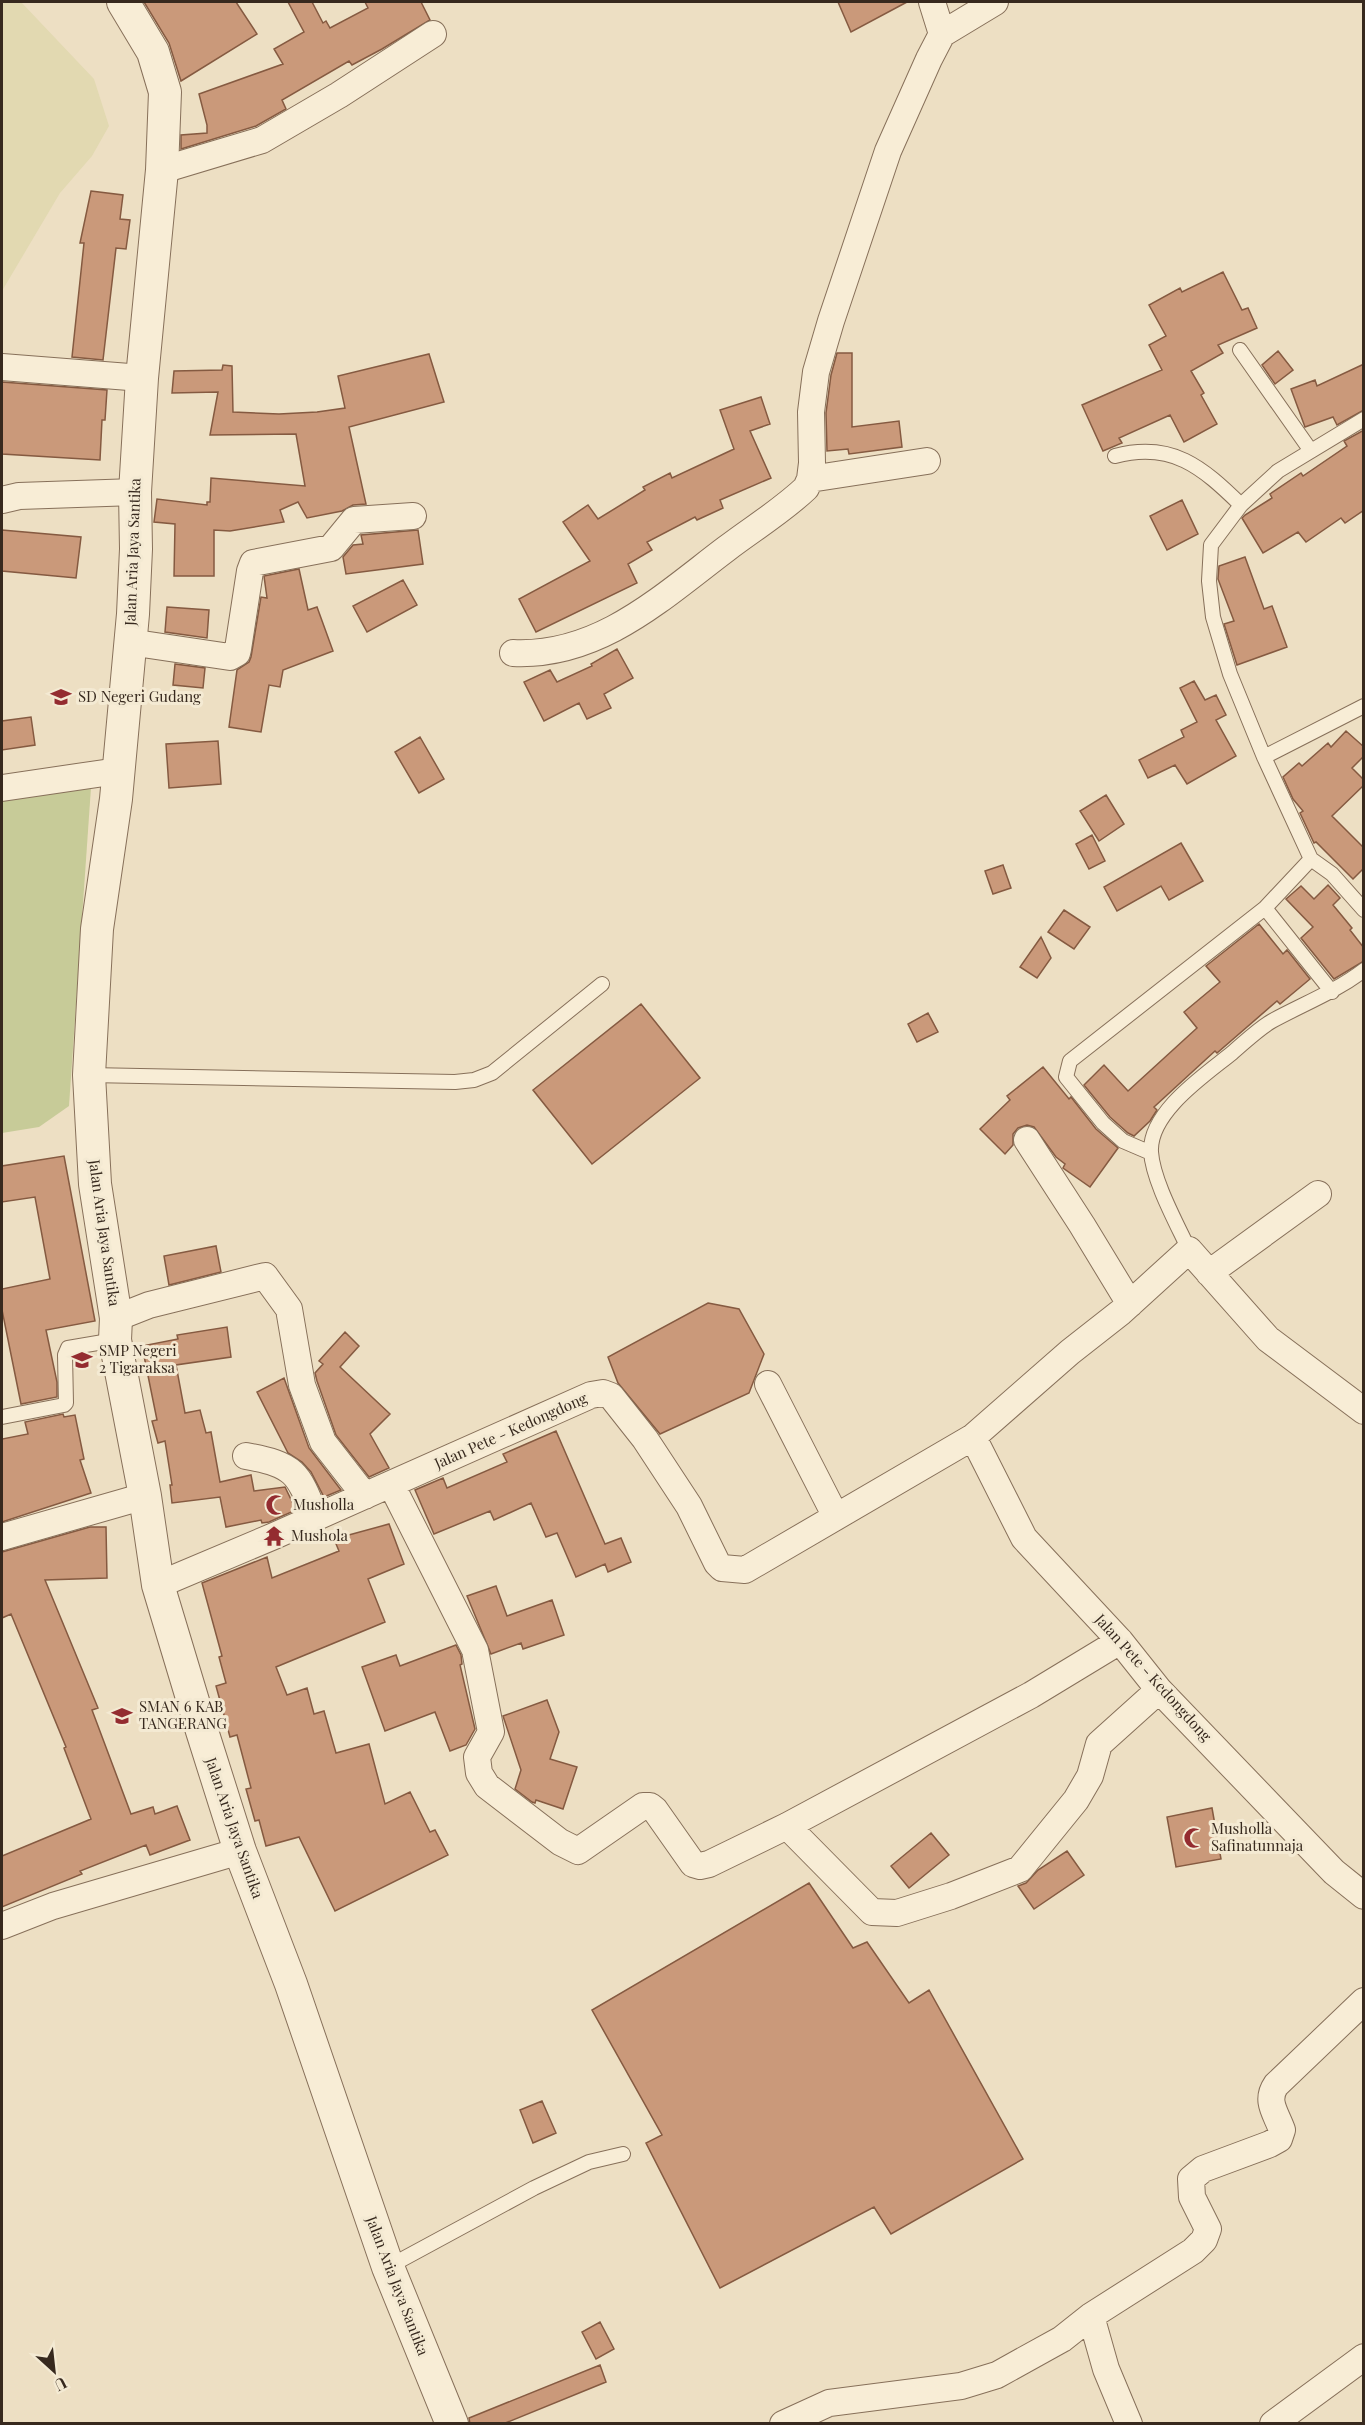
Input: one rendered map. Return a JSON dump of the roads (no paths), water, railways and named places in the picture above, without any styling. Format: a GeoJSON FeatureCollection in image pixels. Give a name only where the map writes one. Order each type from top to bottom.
{"type":"FeatureCollection","features":[{"type":"Feature","properties":{"kind":"street","name":"Jalan Aria Jaya Santika"},"geometry":{"type":"LineString","coordinates":[[123,2],[153,52],[165,92],[162,170],[142,378],[135,492],[136,549],[133,614],[115,808],[97,929],[89,1075],[94,1184],[158,1585],[240,1851],[291,1984],[388,2267],[452,2424]]}},
{"type":"Feature","properties":{"kind":"street"},"geometry":{"type":"LineString","coordinates":[[932,2],[942,34]]}},
{"type":"Feature","properties":{"kind":"street"},"geometry":{"type":"LineString","coordinates":[[513,653],[536,654],[572,647],[602,635],[647,608],[806,488],[812,463],[811,412],[816,372],[888,151],[942,34],[995,2]]}},
{"type":"Feature","properties":{"kind":"street"},"geometry":{"type":"LineString","coordinates":[[162,170],[261,140],[331,100],[433,34]]}},
{"type":"Feature","properties":{"kind":"street"},"geometry":{"type":"LineString","coordinates":[[2,367],[142,378]]}},
{"type":"Feature","properties":{"kind":"street"},"geometry":{"type":"LineString","coordinates":[[810,479],[927,461]]}},
{"type":"Feature","properties":{"kind":"street"},"geometry":{"type":"LineString","coordinates":[[2,500],[19,496],[135,492]]}},
{"type":"Feature","properties":{"kind":"street"},"geometry":{"type":"LineString","coordinates":[[129,642],[230,657],[237,653],[238,649],[253,563],[331,548],[354,520],[413,516]]}},
{"type":"Feature","properties":{"kind":"street"},"geometry":{"type":"LineString","coordinates":[[2,789],[118,771]]}},
{"type":"Feature","properties":{"kind":"street"},"geometry":{"type":"LineString","coordinates":[[1027,1140],[1130,1304]]}},
{"type":"Feature","properties":{"kind":"street"},"geometry":{"type":"LineString","coordinates":[[1209,1273],[1318,1194]]}},
{"type":"Feature","properties":{"kind":"street"},"geometry":{"type":"LineString","coordinates":[[1189,1250],[1268,1339],[1364,1411]]}},
{"type":"Feature","properties":{"kind":"street","name":"Jalan Pete - Kedongdong"},"geometry":{"type":"LineString","coordinates":[[158,1585],[316,1518],[591,1395],[603,1393],[611,1396],[645,1439],[689,1506],[717,1563],[722,1568],[745,1570],[973,1437],[1070,1352],[1130,1304],[1189,1250]]}},
{"type":"Feature","properties":{"kind":"street"},"geometry":{"type":"LineString","coordinates":[[116,1329],[149,1305],[266,1276],[289,1309],[302,1384],[323,1442],[365,1496]]}},
{"type":"Feature","properties":{"kind":"street"},"geometry":{"type":"LineString","coordinates":[[768,1384],[836,1517]]}},
{"type":"Feature","properties":{"kind":"street","name":"Jalan Pete - Kedongdong"},"geometry":{"type":"LineString","coordinates":[[973,1437],[1024,1538],[1120,1641],[1159,1690],[1361,1891]]}},
{"type":"Feature","properties":{"kind":"street"},"geometry":{"type":"LineString","coordinates":[[246,1456],[274,1461],[291,1470],[302,1482],[316,1518]]}},
{"type":"Feature","properties":{"kind":"street"},"geometry":{"type":"LineString","coordinates":[[391,1484],[475,1650],[491,1732],[477,1757],[479,1773],[487,1786],[560,1842],[578,1851],[644,1806],[650,1806],[656,1810],[693,1864],[700,1866],[709,1864],[787,1826],[1031,1695],[1120,1641]]}},
{"type":"Feature","properties":{"kind":"street"},"geometry":{"type":"LineString","coordinates":[[2,1537],[145,1496]]}},
{"type":"Feature","properties":{"kind":"street"},"geometry":{"type":"LineString","coordinates":[[787,1826],[872,1912],[897,1913],[951,1896],[1020,1869],[1076,1800],[1090,1776],[1099,1744],[1159,1690]]}},
{"type":"Feature","properties":{"kind":"street"},"geometry":{"type":"LineString","coordinates":[[2,1926],[53,1906],[240,1851]]}},
{"type":"Feature","properties":{"kind":"street"},"geometry":{"type":"LineString","coordinates":[[783,2424],[829,2403],[975,2383],[1019,2364],[1062,2339],[1091,2316],[1193,2251],[1204,2240],[1208,2229],[1192,2197],[1191,2179],[1203,2169],[1279,2139],[1282,2130],[1270,2102],[1271,2092],[1364,2001]]}},
{"type":"Feature","properties":{"kind":"street"},"geometry":{"type":"LineString","coordinates":[[1091,2316],[1106,2369],[1129,2424]]}},
{"type":"Feature","properties":{"kind":"street"},"geometry":{"type":"LineString","coordinates":[[1273,2424],[1364,2357]]}},
{"type":"Feature","properties":{"kind":"lane"},"geometry":{"type":"LineString","coordinates":[[1240,350],[1311,450]]}},
{"type":"Feature","properties":{"kind":"lane"},"geometry":{"type":"LineString","coordinates":[[1364,419],[1278,471],[1241,505],[1211,545],[1209,581],[1213,616],[1230,674],[1264,757],[1311,859],[1332,874],[1364,910]]}},
{"type":"Feature","properties":{"kind":"lane"},"geometry":{"type":"LineString","coordinates":[[1114,456],[1146,451],[1185,460],[1213,477],[1241,505]]}},
{"type":"Feature","properties":{"kind":"lane"},"geometry":{"type":"LineString","coordinates":[[1264,757],[1364,706]]}},
{"type":"Feature","properties":{"kind":"lane"},"geometry":{"type":"LineString","coordinates":[[1151,1153],[1123,1141],[1103,1123],[1066,1077],[1070,1061],[1265,908],[1311,859]]}},
{"type":"Feature","properties":{"kind":"lane"},"geometry":{"type":"LineString","coordinates":[[1265,908],[1332,992]]}},
{"type":"Feature","properties":{"kind":"lane"},"geometry":{"type":"LineString","coordinates":[[1189,1250],[1160,1186],[1151,1153],[1152,1138],[1163,1116],[1178,1098],[1269,1022],[1332,992],[1364,970]]}},
{"type":"Feature","properties":{"kind":"lane"},"geometry":{"type":"LineString","coordinates":[[89,1075],[455,1083],[474,1080],[492,1073],[602,984]]}},
{"type":"Feature","properties":{"kind":"lane"},"geometry":{"type":"LineString","coordinates":[[2,1418],[64,1405],[66,1403],[64,1355],[68,1348],[116,1329]]}},
{"type":"Feature","properties":{"kind":"lane"},"geometry":{"type":"LineString","coordinates":[[388,2267],[534,2187],[589,2162],[623,2154]]}},
{"type":"Feature","properties":{"kind":"place","name":"SD Negeri Gudang"},"geometry":{"type":"Point","coordinates":[61,697]}},
{"type":"Feature","properties":{"kind":"place","name":"SMP Negeri 2 Tigaraksa"},"geometry":{"type":"Point","coordinates":[82,1360]}},
{"type":"Feature","properties":{"kind":"place","name":"Musholla"},"geometry":{"type":"Point","coordinates":[276,1505]}},
{"type":"Feature","properties":{"kind":"place","name":"Mushola"},"geometry":{"type":"Point","coordinates":[274,1536]}},
{"type":"Feature","properties":{"kind":"place","name":"SMAN 6 KAB TANGERANG"},"geometry":{"type":"Point","coordinates":[122,1716]}},
{"type":"Feature","properties":{"kind":"place","name":"Musholla Safinatunnaja"},"geometry":{"type":"Point","coordinates":[1194,1838]}}]}
